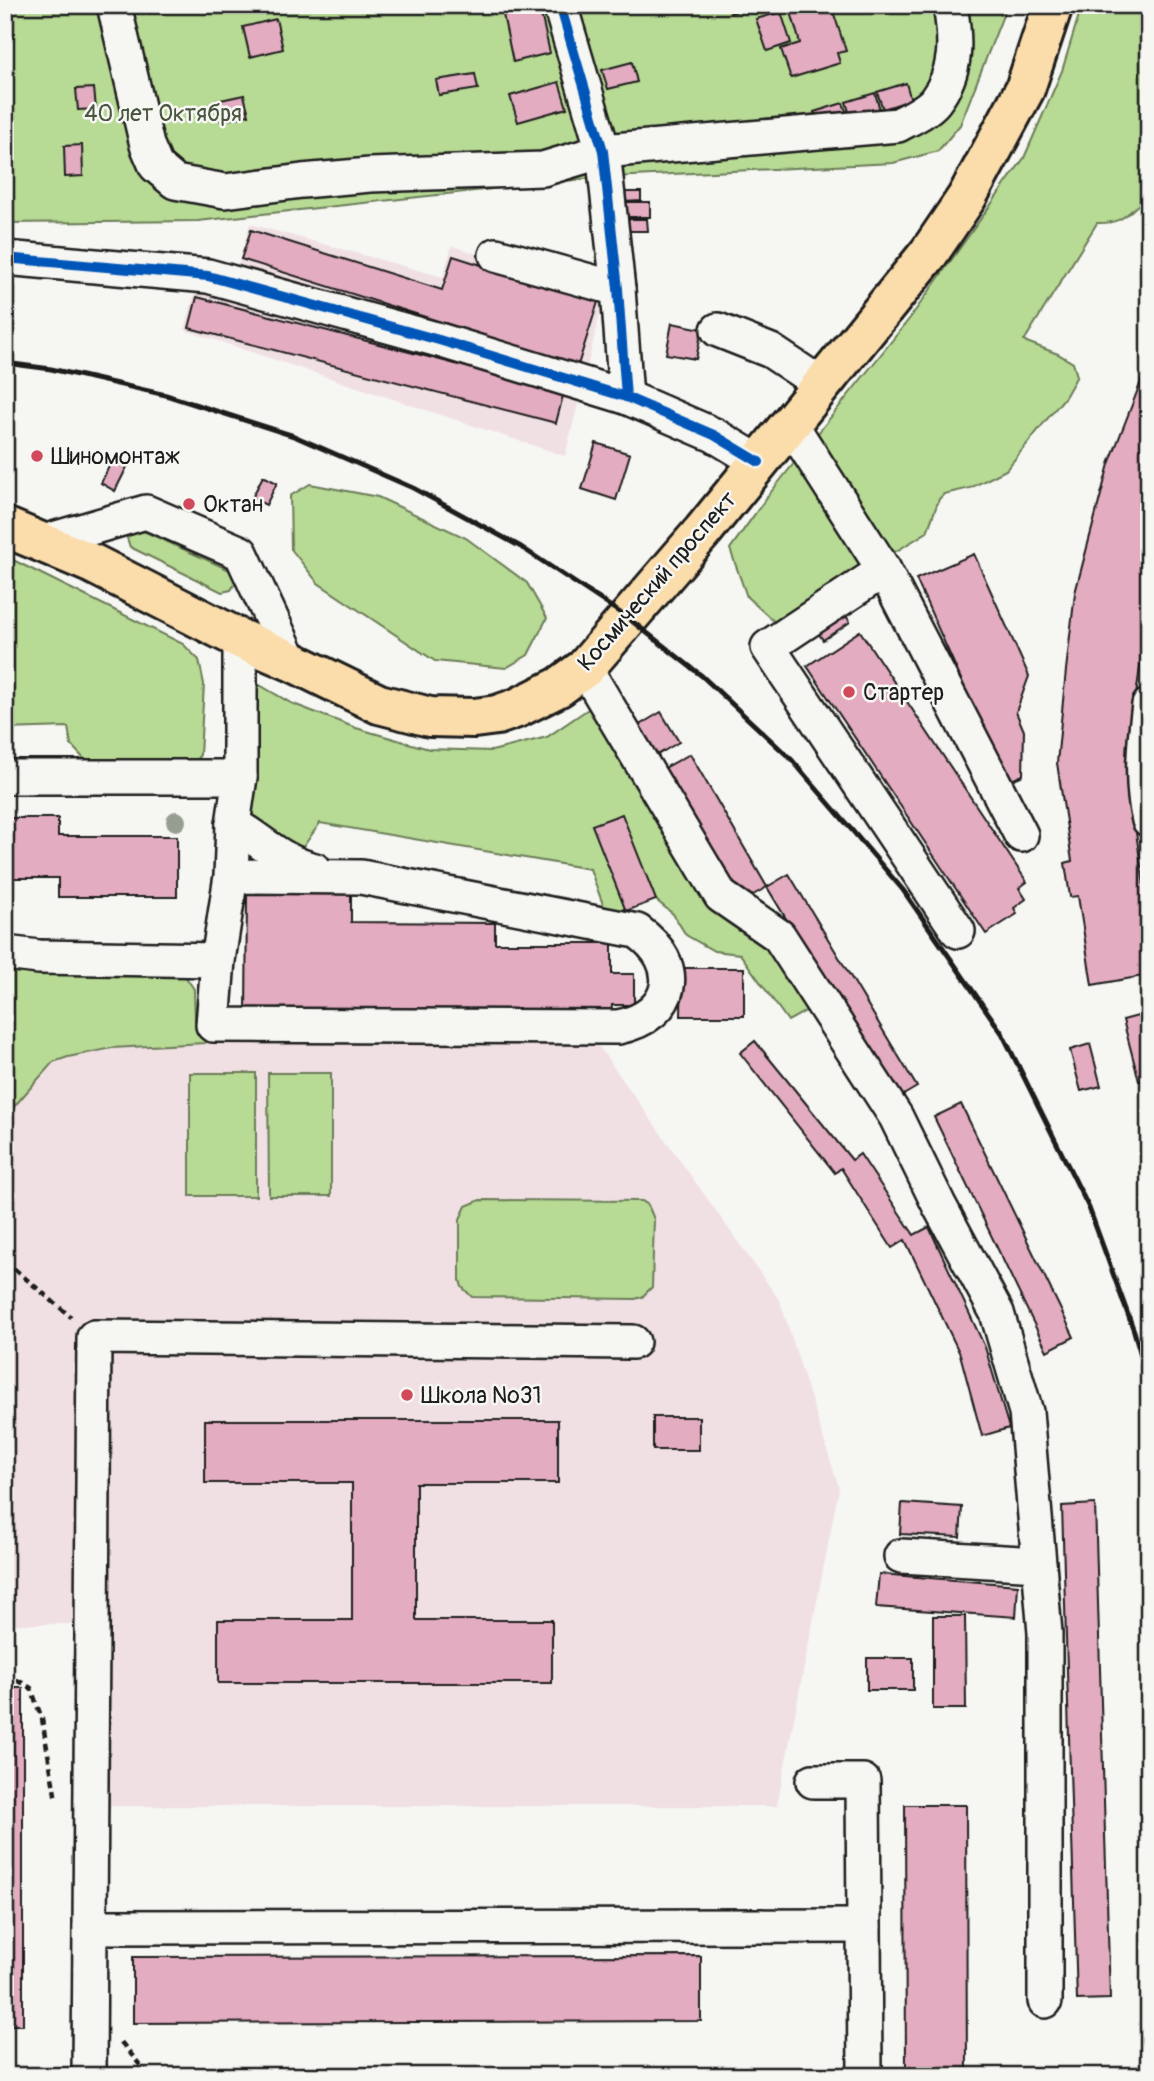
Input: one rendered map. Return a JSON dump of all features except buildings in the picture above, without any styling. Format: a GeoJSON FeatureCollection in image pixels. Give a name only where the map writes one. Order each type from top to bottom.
{"type":"FeatureCollection","features":[{"type":"Feature","properties":{"kind":"main road","name":"Космический проспект"},"geometry":{"type":"LineString","coordinates":[[5,527],[93,564],[240,639],[379,704],[430,717],[474,718],[507,712],[559,687],[585,668],[759,462],[929,253],[991,156],[1025,89],[1053,5]]}},
{"type":"Feature","properties":{"kind":"street"},"geometry":{"type":"LineString","coordinates":[[114,5],[147,145],[156,166],[175,182],[225,191],[370,175],[543,169],[603,151],[898,125],[934,103],[951,70],[956,39],[950,5]]}},
{"type":"Feature","properties":{"kind":"street"},"geometry":{"type":"LineString","coordinates":[[560,5],[603,151],[626,397]]}},
{"type":"Feature","properties":{"kind":"street"},"geometry":{"type":"LineString","coordinates":[[496,255],[618,289]]}},
{"type":"Feature","properties":{"kind":"street"},"geometry":{"type":"LineString","coordinates":[[5,258],[208,276],[439,340],[626,397],[714,435],[759,462]]}},
{"type":"Feature","properties":{"kind":"street"},"geometry":{"type":"LineString","coordinates":[[718,330],[771,351],[822,385]]}},
{"type":"Feature","properties":{"kind":"street"},"geometry":{"type":"LineString","coordinates":[[790,423],[884,570],[1021,835]]}},
{"type":"Feature","properties":{"kind":"street"},"geometry":{"type":"LineString","coordinates":[[43,542],[146,512],[242,553],[291,661]]}},
{"type":"Feature","properties":{"kind":"street"},"geometry":{"type":"LineString","coordinates":[[884,570],[768,646],[958,931]]}},
{"type":"Feature","properties":{"kind":"street"},"geometry":{"type":"LineString","coordinates":[[231,876],[361,877],[637,931],[653,942],[664,958],[668,977],[664,997],[653,1013],[637,1023],[618,1027],[214,1026],[218,960],[231,876],[233,824],[240,777],[240,639]]}},
{"type":"Feature","properties":{"kind":"street"},"geometry":{"type":"LineString","coordinates":[[585,668],[722,896],[779,936],[896,1117],[939,1205],[997,1312],[1026,1412],[1045,1633],[1045,2001]]}},
{"type":"Feature","properties":{"kind":"street"},"geometry":{"type":"LineString","coordinates":[[1149,705],[1145,740],[1145,802],[1149,820]]}},
{"type":"Feature","properties":{"kind":"street"},"geometry":{"type":"LineString","coordinates":[[5,776],[240,777]]}},
{"type":"Feature","properties":{"kind":"street"},"geometry":{"type":"LineString","coordinates":[[233,824],[257,838],[278,856],[303,868],[348,877]]}},
{"type":"Feature","properties":{"kind":"street"},"geometry":{"type":"LineString","coordinates":[[5,953],[39,957],[218,960]]}},
{"type":"Feature","properties":{"kind":"street"},"geometry":{"type":"LineString","coordinates":[[89,2076],[94,1337],[633,1342]]}},
{"type":"Feature","properties":{"kind":"street"},"geometry":{"type":"LineString","coordinates":[[901,1556],[1039,1564]]}},
{"type":"Feature","properties":{"kind":"street"},"geometry":{"type":"LineString","coordinates":[[813,1781],[863,1781],[865,2076]]}},
{"type":"Feature","properties":{"kind":"street"},"geometry":{"type":"LineString","coordinates":[[90,1927],[864,1926]]}},
{"type":"Feature","properties":{"kind":"path"},"geometry":{"type":"LineString","coordinates":[[5,1261],[94,1337]]}},
{"type":"Feature","properties":{"kind":"path"},"geometry":{"type":"LineString","coordinates":[[5,1682],[19,1681],[31,1688],[42,1718],[57,1805]]}},
{"type":"Feature","properties":{"kind":"shaded area"},"geometry":{"type":"Polygon","coordinates":[[[250,224],[443,277],[452,246],[605,294],[565,456],[185,330],[195,291],[229,298],[250,224]]]}},
{"type":"Feature","properties":{"kind":"shaded area","name":"Школа №31"},"geometry":{"type":"Polygon","coordinates":[[[590,1034],[780,1301],[839,1488],[777,1806],[81,1806],[81,1624],[5,1624],[5,1137],[10,1036],[590,1034]]]}},
{"type":"Feature","properties":{"kind":"green space","name":"40 лет Октября"},"geometry":{"type":"Polygon","coordinates":[[[5,5],[1007,5],[960,125],[938,151],[893,163],[593,178],[198,221],[5,223],[5,5]]]}},
{"type":"Feature","properties":{"kind":"green space"},"geometry":{"type":"Polygon","coordinates":[[[1082,5],[1149,5],[1149,197],[1121,219],[1097,223],[1024,341],[1073,363],[1077,376],[1065,397],[1006,470],[970,488],[944,494],[939,499],[927,532],[830,586],[778,625],[747,597],[730,549],[767,497],[910,318],[1024,158],[1062,71],[1082,5]]]}},
{"type":"Feature","properties":{"kind":"green space"},"geometry":{"type":"Polygon","coordinates":[[[310,484],[378,497],[466,538],[527,583],[547,618],[528,655],[506,668],[435,661],[318,583],[291,549],[290,496],[310,484]]]}},
{"type":"Feature","properties":{"kind":"green space"},"geometry":{"type":"Polygon","coordinates":[[[141,530],[234,572],[236,582],[231,590],[222,592],[130,547],[127,538],[132,532],[141,530]]]}},
{"type":"Feature","properties":{"kind":"green space"},"geometry":{"type":"Polygon","coordinates":[[[5,556],[183,644],[199,660],[204,684],[200,755],[187,771],[88,763],[71,745],[68,727],[5,729],[5,556]]]}},
{"type":"Feature","properties":{"kind":"green space"},"geometry":{"type":"Polygon","coordinates":[[[251,680],[291,703],[356,728],[429,749],[492,751],[547,737],[597,703],[777,941],[817,1005],[788,1021],[740,954],[714,951],[686,935],[673,914],[656,900],[593,825],[626,911],[605,910],[590,869],[320,823],[298,854],[240,821],[251,680]]]}},
{"type":"Feature","properties":{"kind":"green space"},"geometry":{"type":"Polygon","coordinates":[[[5,970],[185,976],[194,989],[195,1021],[206,1024],[210,1031],[205,1043],[112,1048],[53,1062],[11,1110],[8,1184],[5,1186],[5,970]]]}},
{"type":"Feature","properties":{"kind":"green space"},"geometry":{"type":"Polygon","coordinates":[[[190,1073],[256,1073],[256,1196],[190,1196],[190,1073]]]}},
{"type":"Feature","properties":{"kind":"green space"},"geometry":{"type":"Polygon","coordinates":[[[268,1073],[331,1073],[331,1196],[269,1196],[268,1073]]]}},
{"type":"Feature","properties":{"kind":"green space"},"geometry":{"type":"Polygon","coordinates":[[[480,1200],[642,1201],[648,1205],[654,1219],[652,1287],[642,1297],[635,1299],[472,1297],[462,1287],[460,1280],[460,1219],[466,1206],[480,1200]]]}},
{"type":"Feature","properties":{"kind":"railway"},"geometry":{"type":"LineString","coordinates":[[5,363],[51,369],[166,395],[294,436],[413,488],[521,547],[628,618],[702,676],[792,760],[903,890],[1002,1033],[1089,1208],[1134,1331],[1149,1383]]}},
{"type":"Feature","properties":{"kind":"cycle path"},"geometry":{"type":"LineString","coordinates":[[560,5],[603,151],[626,397]]}},
{"type":"Feature","properties":{"kind":"cycle path"},"geometry":{"type":"LineString","coordinates":[[5,258],[208,276],[439,340],[626,397],[714,435],[759,462]]}},
{"type":"Feature","properties":{"kind":"place","name":"Шиномонтаж"},"geometry":{"type":"Point","coordinates":[37,456]}},
{"type":"Feature","properties":{"kind":"place","name":"Октан"},"geometry":{"type":"Point","coordinates":[189,504]}},
{"type":"Feature","properties":{"kind":"place","name":"Стартер"},"geometry":{"type":"Point","coordinates":[849,692]}},
{"type":"Feature","properties":{"kind":"place","name":"Школа №31"},"geometry":{"type":"Point","coordinates":[407,1395]}}]}
